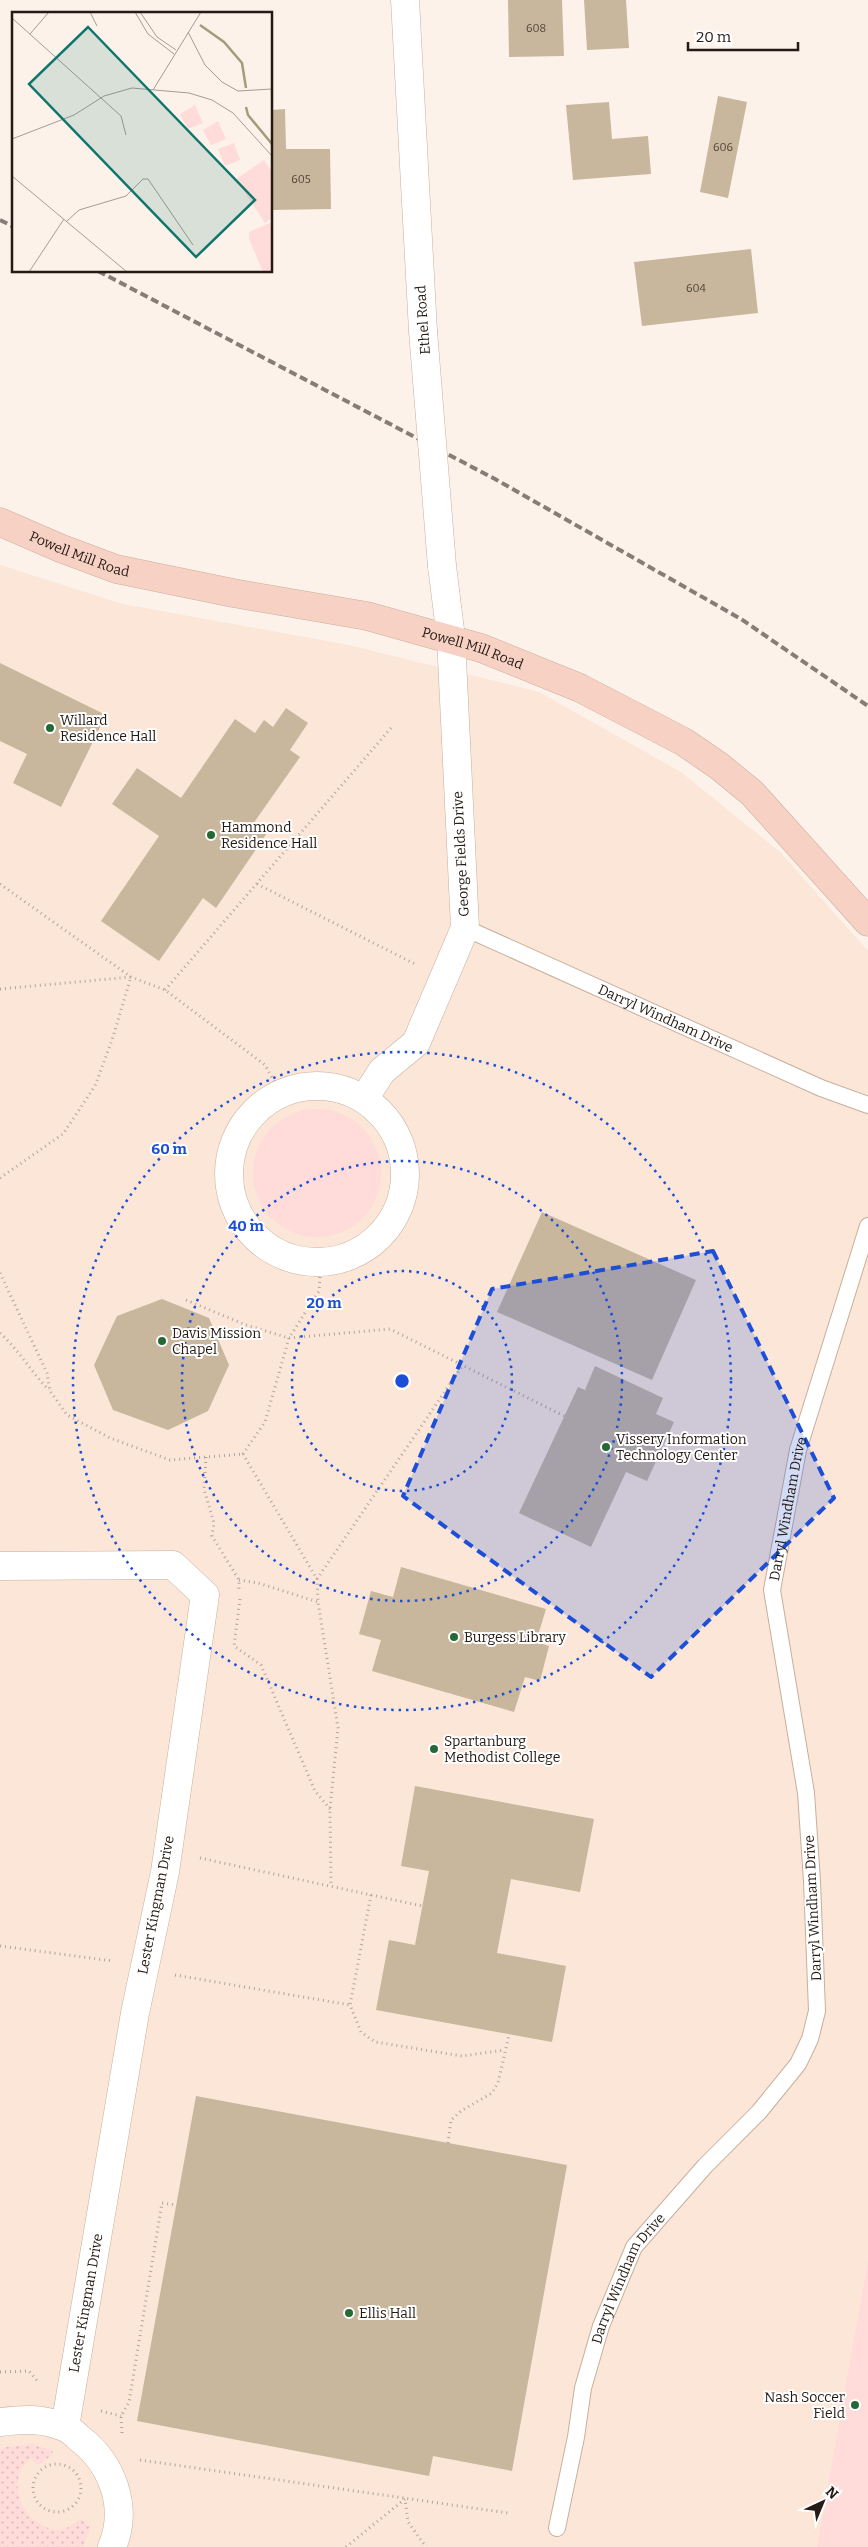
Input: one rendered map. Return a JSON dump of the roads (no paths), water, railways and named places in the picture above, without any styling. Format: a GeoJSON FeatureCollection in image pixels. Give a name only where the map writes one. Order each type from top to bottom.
{"type":"FeatureCollection","features":[{"type":"Feature","properties":{"kind":"street","name":"Ethel Road"},"geometry":{"type":"LineString","coordinates":[[405,0],[424,330],[442,566],[451,638]]}},
{"type":"Feature","properties":{"kind":"street","name":"Powell Mill Road"},"geometry":{"type":"LineString","coordinates":[[0,522],[60,548],[116,569],[233,593],[367,616],[451,638],[580,688],[684,742],[719,766],[752,793],[868,922]]}},
{"type":"Feature","properties":{"kind":"street","name":"George Fields Drive"},"geometry":{"type":"LineString","coordinates":[[364,1099],[382,1071],[416,1043],[465,928],[451,638]]}},
{"type":"Feature","properties":{"kind":"street"},"geometry":{"type":"LineString","coordinates":[[331,1087],[364,1099],[389,1122],[404,1154],[405,1189],[393,1222],[369,1247],[337,1261],[303,1262],[270,1250],[245,1226],[230,1194],[229,1160],[241,1128],[265,1102],[296,1088],[331,1087]]}},
{"type":"Feature","properties":{"kind":"street","name":"Lester Kingman Drive"},"geometry":{"type":"LineString","coordinates":[[0,1566],[172,1565],[206,1595],[167,1851],[135,2014],[65,2427]]}},
{"type":"Feature","properties":{"kind":"street"},"geometry":{"type":"LineString","coordinates":[[0,2422],[28,2418],[65,2427],[96,2451],[114,2484],[119,2515],[112,2547]]}},
{"type":"Feature","properties":{"kind":"lane","name":"Darryl Windham Drive"},"geometry":{"type":"LineString","coordinates":[[465,928],[821,1088],[868,1105]]}},
{"type":"Feature","properties":{"kind":"lane","name":"Darryl Windham Drive"},"geometry":{"type":"LineString","coordinates":[[557,2528],[576,2437],[583,2388],[601,2326],[634,2247],[705,2166],[759,2112],[798,2064],[810,2039],[817,2011],[812,1881],[806,1793],[772,1590],[798,1450],[868,1226]]}},
{"type":"Feature","properties":{"kind":"railway"},"geometry":{"type":"LineString","coordinates":[[0,220],[12,226]]}},
{"type":"Feature","properties":{"kind":"railway"},"geometry":{"type":"LineString","coordinates":[[100,272],[495,479],[741,619],[868,706]]}},
{"type":"Feature","properties":{"kind":"place","name":"Willard Residence Hall"},"geometry":{"type":"Point","coordinates":[50,728]}},
{"type":"Feature","properties":{"kind":"place","name":"Hammond Residence Hall"},"geometry":{"type":"Point","coordinates":[211,835]}},
{"type":"Feature","properties":{"kind":"place","name":"Davis Mission Chapel"},"geometry":{"type":"Point","coordinates":[162,1341]}},
{"type":"Feature","properties":{"kind":"place","name":"Vissery Information Technology Center"},"geometry":{"type":"Point","coordinates":[606,1447]}},
{"type":"Feature","properties":{"kind":"place","name":"Burgess Library"},"geometry":{"type":"Point","coordinates":[454,1637]}},
{"type":"Feature","properties":{"kind":"place","name":"Spartanburg Methodist College"},"geometry":{"type":"Point","coordinates":[434,1749]}},
{"type":"Feature","properties":{"kind":"place","name":"Ellis Hall"},"geometry":{"type":"Point","coordinates":[349,2313]}},
{"type":"Feature","properties":{"kind":"place","name":"Nash Soccer Field"},"geometry":{"type":"Point","coordinates":[855,2405]}}]}
